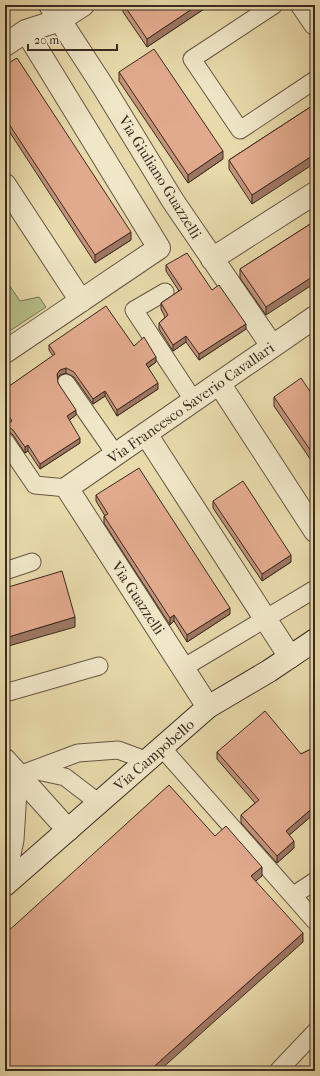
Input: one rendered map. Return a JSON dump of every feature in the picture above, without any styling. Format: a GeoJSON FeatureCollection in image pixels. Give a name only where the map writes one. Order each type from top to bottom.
{"type":"FeatureCollection","features":[{"type":"Feature","properties":{"kind":"street"},"geometry":{"type":"LineString","coordinates":[[5,45],[55,12],[83,5]]}},
{"type":"Feature","properties":{"kind":"street"},"geometry":{"type":"LineString","coordinates":[[302,5],[315,24]]}},
{"type":"Feature","properties":{"kind":"street","name":"Via Giuliano Guazzelli"},"geometry":{"type":"LineString","coordinates":[[55,12],[104,88],[173,201],[272,346]]}},
{"type":"Feature","properties":{"kind":"street"},"geometry":{"type":"LineString","coordinates":[[5,352],[159,248],[26,31]]}},
{"type":"Feature","properties":{"kind":"street"},"geometry":{"type":"LineString","coordinates":[[5,185],[80,301]]}},
{"type":"Feature","properties":{"kind":"street"},"geometry":{"type":"LineString","coordinates":[[212,259],[315,193]]}},
{"type":"Feature","properties":{"kind":"street","name":"Via Francesco Saverio Cavallari"},"geometry":{"type":"LineString","coordinates":[[67,488],[315,317]]}},
{"type":"Feature","properties":{"kind":"street"},"geometry":{"type":"LineString","coordinates":[[219,383],[315,531]]}},
{"type":"Feature","properties":{"kind":"street"},"geometry":{"type":"LineString","coordinates":[[146,434],[290,657]]}},
{"type":"Feature","properties":{"kind":"street","name":"Via Guazzelli"},"geometry":{"type":"LineString","coordinates":[[67,488],[208,707]]}},
{"type":"Feature","properties":{"kind":"street","name":"Via Campobello"},"geometry":{"type":"LineString","coordinates":[[6,884],[208,707],[315,640]]}},
{"type":"Feature","properties":{"kind":"street"},"geometry":{"type":"LineString","coordinates":[[19,768],[68,830]]}},
{"type":"Feature","properties":{"kind":"lane"},"geometry":{"type":"LineString","coordinates":[[274,5],[192,59],[240,130],[315,80]]}},
{"type":"Feature","properties":{"kind":"lane"},"geometry":{"type":"LineString","coordinates":[[165,292],[134,310],[194,401]]}},
{"type":"Feature","properties":{"kind":"lane"},"geometry":{"type":"LineString","coordinates":[[66,383],[116,455]]}},
{"type":"Feature","properties":{"kind":"lane"},"geometry":{"type":"LineString","coordinates":[[5,441],[35,485],[67,488]]}},
{"type":"Feature","properties":{"kind":"lane"},"geometry":{"type":"LineString","coordinates":[[5,571],[32,562]]}},
{"type":"Feature","properties":{"kind":"lane"},"geometry":{"type":"LineString","coordinates":[[183,668],[315,589]]}},
{"type":"Feature","properties":{"kind":"lane"},"geometry":{"type":"LineString","coordinates":[[5,693],[99,666]]}},
{"type":"Feature","properties":{"kind":"lane"},"geometry":{"type":"LineString","coordinates":[[19,768],[78,753],[118,750],[155,754],[294,895],[315,921]]}},
{"type":"Feature","properties":{"kind":"lane"},"geometry":{"type":"LineString","coordinates":[[19,768],[65,777],[99,803]]}},
{"type":"Feature","properties":{"kind":"lane"},"geometry":{"type":"LineString","coordinates":[[6,884],[16,840],[19,768]]}},
{"type":"Feature","properties":{"kind":"lane"},"geometry":{"type":"LineString","coordinates":[[294,895],[315,881]]}},
{"type":"Feature","properties":{"kind":"lane"},"geometry":{"type":"LineString","coordinates":[[278,1071],[315,1032]]}},
{"type":"Feature","properties":{"kind":"green space"},"geometry":{"type":"Polygon","coordinates":[[[5,279],[20,301],[39,297],[46,307],[5,334],[5,279]]]}},
{"type":"Feature","properties":{"kind":"building"},"geometry":{"type":"Polygon","coordinates":[[[124,5],[198,5],[147,39],[124,5]]]}},
{"type":"Feature","properties":{"kind":"building"},"geometry":{"type":"Polygon","coordinates":[[[154,49],[223,151],[188,175],[119,72],[154,49]]]}},
{"type":"Feature","properties":{"kind":"building"},"geometry":{"type":"Polygon","coordinates":[[[17,58],[131,232],[95,255],[5,118],[5,65],[17,58]]]}},
{"type":"Feature","properties":{"kind":"building"},"geometry":{"type":"Polygon","coordinates":[[[315,104],[315,154],[252,195],[229,160],[315,104]]]}},
{"type":"Feature","properties":{"kind":"building"},"geometry":{"type":"Polygon","coordinates":[[[315,221],[315,275],[266,307],[240,269],[315,221]]]}},
{"type":"Feature","properties":{"kind":"building"},"geometry":{"type":"Polygon","coordinates":[[[187,253],[212,290],[219,285],[246,324],[199,354],[186,336],[173,345],[159,323],[168,315],[161,303],[182,289],[166,265],[187,253]]]}},
{"type":"Feature","properties":{"kind":"building"},"geometry":{"type":"Polygon","coordinates":[[[106,306],[134,346],[144,337],[156,357],[146,364],[158,383],[117,410],[105,391],[93,399],[74,372],[66,368],[60,370],[57,374],[58,383],[76,410],[67,416],[80,438],[40,464],[28,445],[25,447],[13,430],[6,425],[12,421],[5,410],[5,389],[55,354],[49,345],[106,306]]]}},
{"type":"Feature","properties":{"kind":"building"},"geometry":{"type":"Polygon","coordinates":[[[301,378],[315,399],[315,457],[274,397],[301,378]]]}},
{"type":"Feature","properties":{"kind":"building"},"geometry":{"type":"Polygon","coordinates":[[[139,468],[230,608],[187,635],[174,615],[170,618],[104,516],[108,514],[96,495],[139,468]]]}},
{"type":"Feature","properties":{"kind":"building"},"geometry":{"type":"Polygon","coordinates":[[[243,481],[291,555],[262,574],[213,501],[243,481]]]}},
{"type":"Feature","properties":{"kind":"building"},"geometry":{"type":"Polygon","coordinates":[[[62,571],[75,617],[5,638],[5,588],[62,571]]]}},
{"type":"Feature","properties":{"kind":"building"},"geometry":{"type":"Polygon","coordinates":[[[265,711],[301,754],[315,747],[315,806],[286,831],[294,841],[277,856],[241,815],[259,800],[217,752],[265,711]]]}},
{"type":"Feature","properties":{"kind":"building"},"geometry":{"type":"Polygon","coordinates":[[[169,785],[215,836],[226,826],[262,867],[251,876],[303,933],[149,1071],[5,1071],[5,934],[169,785]]]}}]}
